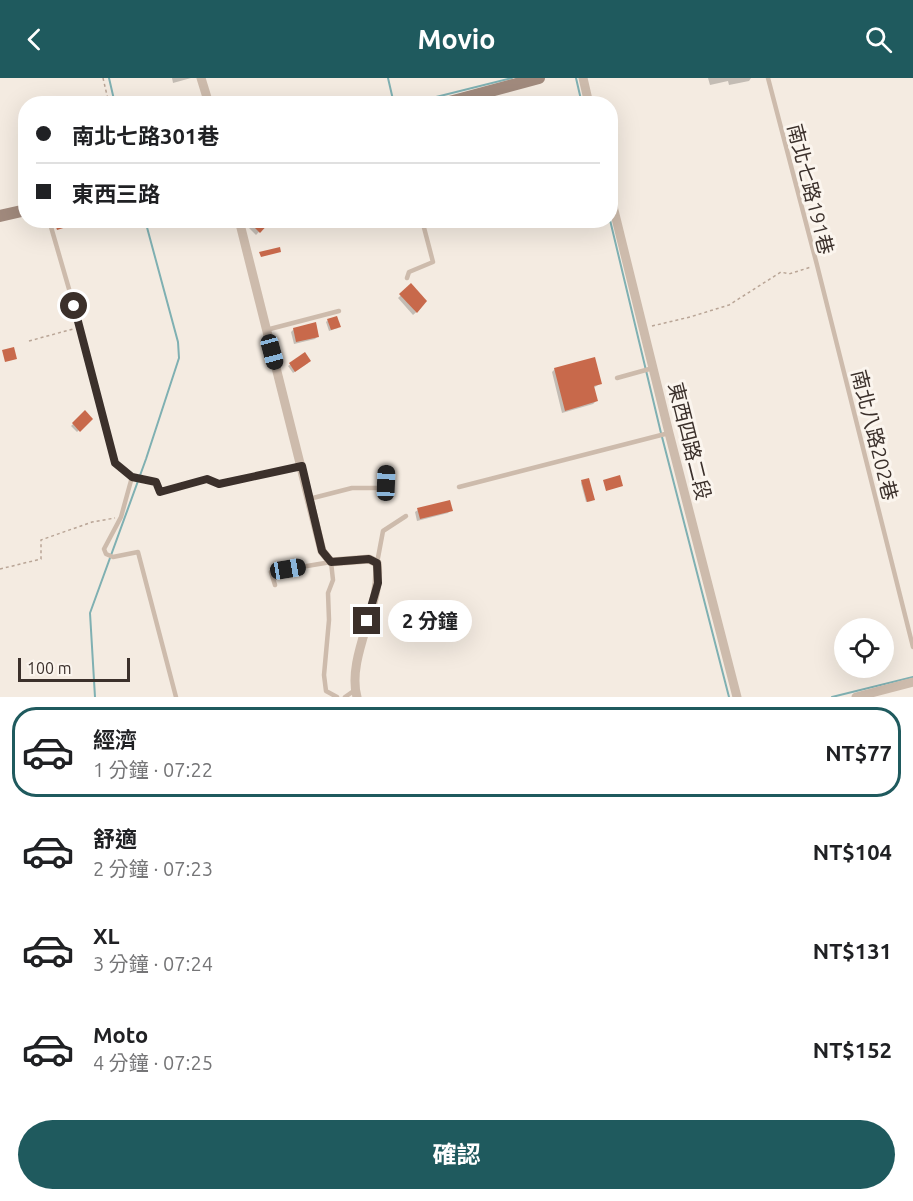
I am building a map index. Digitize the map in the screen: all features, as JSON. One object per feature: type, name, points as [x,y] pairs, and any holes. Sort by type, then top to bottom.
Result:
[{"type":"street","points":[[201,78],[206,96]]},
{"type":"street","points":[[472,96],[539,78]]},
{"type":"street","points":[[583,78],[587,96]]},
{"type":"street","points":[[0,216],[18,212]]},
{"type":"street","name":"東西四路二段","points":[[618,227],[737,697]]},
{"type":"street","points":[[241,228],[322,551],[331,562],[369,559],[377,563],[378,583],[362,640],[356,673],[356,694]]},
{"type":"street","points":[[856,697],[913,682]]},
{"type":"lane","name":"南北七路191巷","points":[[768,78],[817,265]]},
{"type":"lane","points":[[51,228],[115,463],[132,477],[156,482],[160,492],[207,479],[219,484],[302,466]]},
{"type":"lane","points":[[406,278],[409,272],[433,262],[424,228]]},
{"type":"lane","name":"南北八路202巷","points":[[817,265],[913,647]]},
{"type":"lane","points":[[266,330],[339,311]]},
{"type":"lane","points":[[617,378],[653,368]]},
{"type":"lane","points":[[459,487],[669,433]]},
{"type":"lane","points":[[309,499],[352,488],[379,488],[386,483],[386,467]]},
{"type":"lane","points":[[132,477],[122,517],[104,549],[106,554],[113,556],[138,552],[176,697]]},
{"type":"lane","points":[[377,563],[383,531],[406,516]]},
{"type":"lane","points":[[275,585],[271,572],[331,562],[333,580],[328,592],[328,640],[324,675],[326,691],[337,697]]},
{"type":"lane","points":[[345,697],[356,694]]},
{"type":"path","points":[[103,78],[107,96]]},
{"type":"path","name":"南北七路191巷","points":[[643,329],[729,305],[781,272],[789,274],[817,265]]},
{"type":"path","points":[[28,341],[80,327]]},
{"type":"path","points":[[0,569],[41,559],[41,540],[92,522],[122,517]]},
{"type":"building","points":[[255,228],[265,228],[260,233]]},
{"type":"building","points":[[280,247],[281,252],[261,257],[259,252]]},
{"type":"building","points":[[411,283],[427,301],[417,313],[399,294]]},
{"type":"building","points":[[337,316],[341,327],[331,330],[327,319]]},
{"type":"building","points":[[316,322],[319,337],[296,342],[293,328]]},
{"type":"building","points":[[14,347],[17,359],[5,362],[2,350]]},
{"type":"building","points":[[305,352],[311,361],[295,372],[289,363]]},
{"type":"building","points":[[595,357],[602,384],[594,386],[598,401],[565,411],[554,368]]},
{"type":"building","points":[[85,410],[93,419],[80,432],[72,423]]},
{"type":"building","points":[[620,475],[623,486],[606,491],[603,480]]},
{"type":"building","points":[[589,478],[595,500],[587,502],[581,480]]},
{"type":"building","points":[[450,500],[453,511],[420,519],[417,508]]},
{"type":"waterway","points":[[109,78],[113,96]]},
{"type":"waterway","points":[[388,78],[392,96]]},
{"type":"waterway","points":[[440,96],[512,78]]},
{"type":"waterway","points":[[576,78],[580,96]]},
{"type":"waterway","points":[[95,697],[90,613],[146,459],[179,358],[178,342],[147,228]]},
{"type":"waterway","points":[[612,228],[661,433],[729,697]]},
{"type":"waterway","points":[[832,697],[913,677]]},
{"type":"route","points":[[74,306],[115,463],[132,477],[156,482],[160,492],[207,479],[219,484],[302,466],[322,551],[331,562],[369,559],[377,563],[378,583],[367,621]]}]
